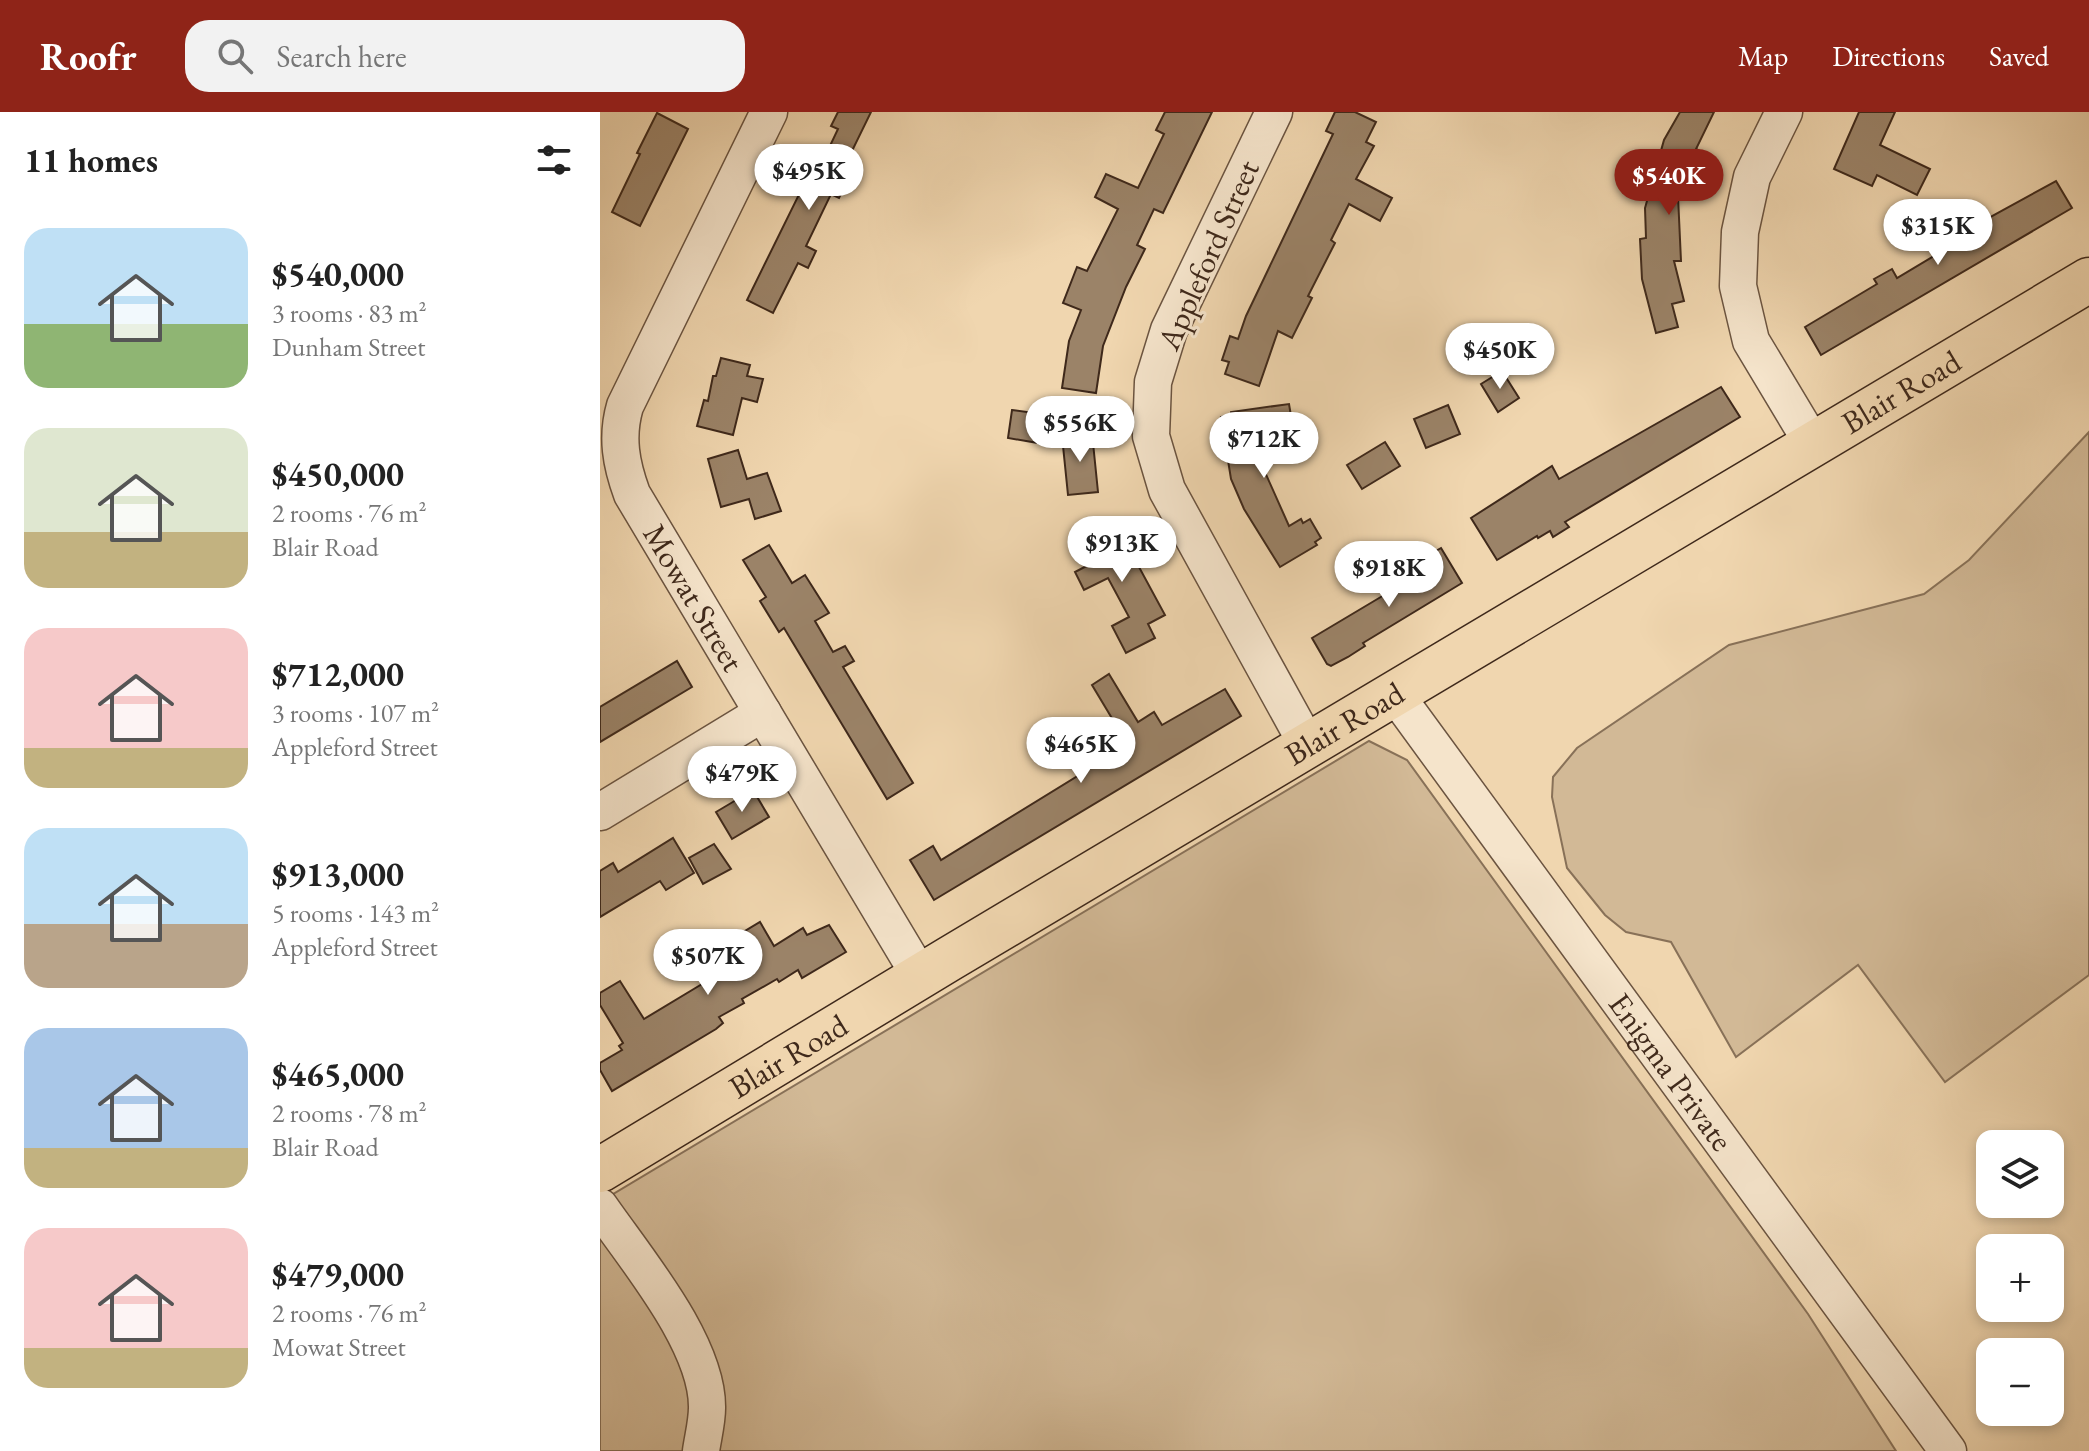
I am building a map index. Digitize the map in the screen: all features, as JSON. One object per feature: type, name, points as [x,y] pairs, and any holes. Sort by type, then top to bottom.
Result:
[{"type":"main road","name":"Blair Road","points":[[600,1170],[2089,280]]},
{"type":"street","name":"Mowat Street","points":[[769,112],[610,442],[632,494],[920,976]]},
{"type":"street","name":"Appleford Street","points":[[1274,112],[1169,330],[1153,382],[1151,436],[1167,490],[1308,746]]},
{"type":"street","points":[[1784,112],[1752,177],[1740,232],[1738,286],[1751,341],[1814,446]]},
{"type":"street","name":"Enigma Private","points":[[1395,694],[1948,1451]]},
{"type":"street","points":[[600,812],[763,713]]},
{"type":"street","points":[[600,1207],[682,1326],[699,1362],[707,1406],[701,1451]]},
{"type":"shaded area","points":[[2089,432],[2089,975],[1945,1082],[1858,965],[1736,1057],[1671,942],[1626,932],[1605,915],[1567,868],[1552,797],[1553,777],[1577,748],[1729,645],[1924,594],[1969,560]]},
{"type":"shaded area","points":[[1369,741],[1407,760],[1808,1314],[1896,1451],[600,1451],[600,1202]]},
{"type":"building","points":[[838,112],[871,112],[849,157],[857,161],[839,198],[831,194],[806,246],[816,251],[808,268],[798,263],[773,313],[747,300],[815,162],[821,165],[838,129],[831,126]]},
{"type":"building","points":[[1165,112],[1212,112],[1163,213],[1154,209],[1137,245],[1145,249],[1103,346],[1096,393],[1062,388],[1069,341],[1081,310],[1063,303],[1077,267],[1087,271],[1118,209],[1095,197],[1106,174],[1138,188],[1164,134],[1156,130]]},
{"type":"building","points":[[1335,112],[1355,112],[1376,122],[1366,142],[1374,146],[1356,179],[1392,198],[1380,221],[1349,204],[1331,240],[1335,243],[1308,296],[1312,298],[1292,338],[1278,331],[1259,386],[1225,374],[1229,362],[1222,360],[1230,336],[1238,339],[1246,316],[1333,134],[1326,131]]},
{"type":"building","points":[[1680,112],[1714,112],[1696,149],[1700,151],[1686,199],[1678,196],[1681,261],[1674,261],[1684,301],[1672,304],[1678,327],[1656,333],[1642,279],[1640,239],[1646,238],[1645,208],[1664,140]]},
{"type":"building","points":[[1859,112],[1895,112],[1880,145],[1930,169],[1917,195],[1877,175],[1872,186],[1834,169]]},
{"type":"building","points":[[657,113],[688,129],[640,226],[612,212]]},
{"type":"building","points":[[2056,181],[2072,208],[1821,355],[1805,327],[1877,284],[1874,279],[1892,269],[1897,278],[1944,250],[1942,246],[1961,233]]},
{"type":"building","points":[[721,358],[750,365],[747,376],[763,379],[757,402],[742,398],[733,435],[697,426]]},
{"type":"building","points":[[1502,371],[1519,398],[1498,412],[1481,384]]},
{"type":"building","points":[[1721,387],[1740,417],[1565,522],[1569,527],[1553,537],[1550,531],[1537,536],[1497,560],[1471,518],[1552,466],[1559,479]]},
{"type":"building","points":[[1289,404],[1294,434],[1252,443],[1289,526],[1301,519],[1303,523],[1310,519],[1321,538],[1315,542],[1317,545],[1280,567],[1244,509],[1231,479],[1221,417],[1231,415],[1231,412]]},
{"type":"building","points":[[1448,405],[1460,434],[1426,448],[1414,419]]},
{"type":"building","points":[[1012,410],[1042,414],[1038,443],[1008,438]]},
{"type":"building","points":[[1092,433],[1098,492],[1068,495],[1062,436]]},
{"type":"building","points":[[1385,442],[1400,466],[1362,489],[1347,465]]},
{"type":"building","points":[[738,450],[747,479],[767,473],[781,511],[755,519],[749,499],[721,507],[708,459]]},
{"type":"building","points":[[1113,519],[1165,615],[1148,624],[1155,638],[1126,653],[1112,626],[1129,617],[1108,578],[1084,590],[1075,572],[1098,560],[1084,534]]},
{"type":"building","points":[[769,545],[792,583],[805,575],[829,613],[815,621],[833,652],[845,646],[854,661],[843,667],[913,783],[887,799],[784,628],[779,632],[760,601],[766,597],[743,560]]},
{"type":"building","points":[[1441,548],[1462,583],[1363,643],[1365,646],[1348,657],[1331,666],[1327,664],[1312,638],[1416,576],[1410,566]]},
{"type":"building","points":[[677,661],[692,687],[600,742],[600,707]]},
{"type":"building","points":[[1109,674],[1138,722],[1154,712],[1162,725],[1225,689],[1241,716],[934,900],[910,860],[933,846],[941,860],[1128,745],[1092,685]]},
{"type":"building","points":[[753,790],[769,817],[732,839],[716,812]]},
{"type":"building","points":[[673,838],[694,873],[666,890],[660,881],[600,917],[600,871],[613,863],[618,872]]},
{"type":"building","points":[[714,844],[731,869],[703,884],[689,858]]},
{"type":"building","points":[[760,922],[774,946],[803,928],[807,935],[829,925],[846,952],[802,978],[798,970],[742,999],[744,1003],[719,1017],[723,1023],[716,1029],[612,1091],[600,1070],[600,1063],[622,1050],[619,1046],[623,1043],[600,1005],[600,993],[620,981],[644,1019],[712,978],[700,958]]}]
